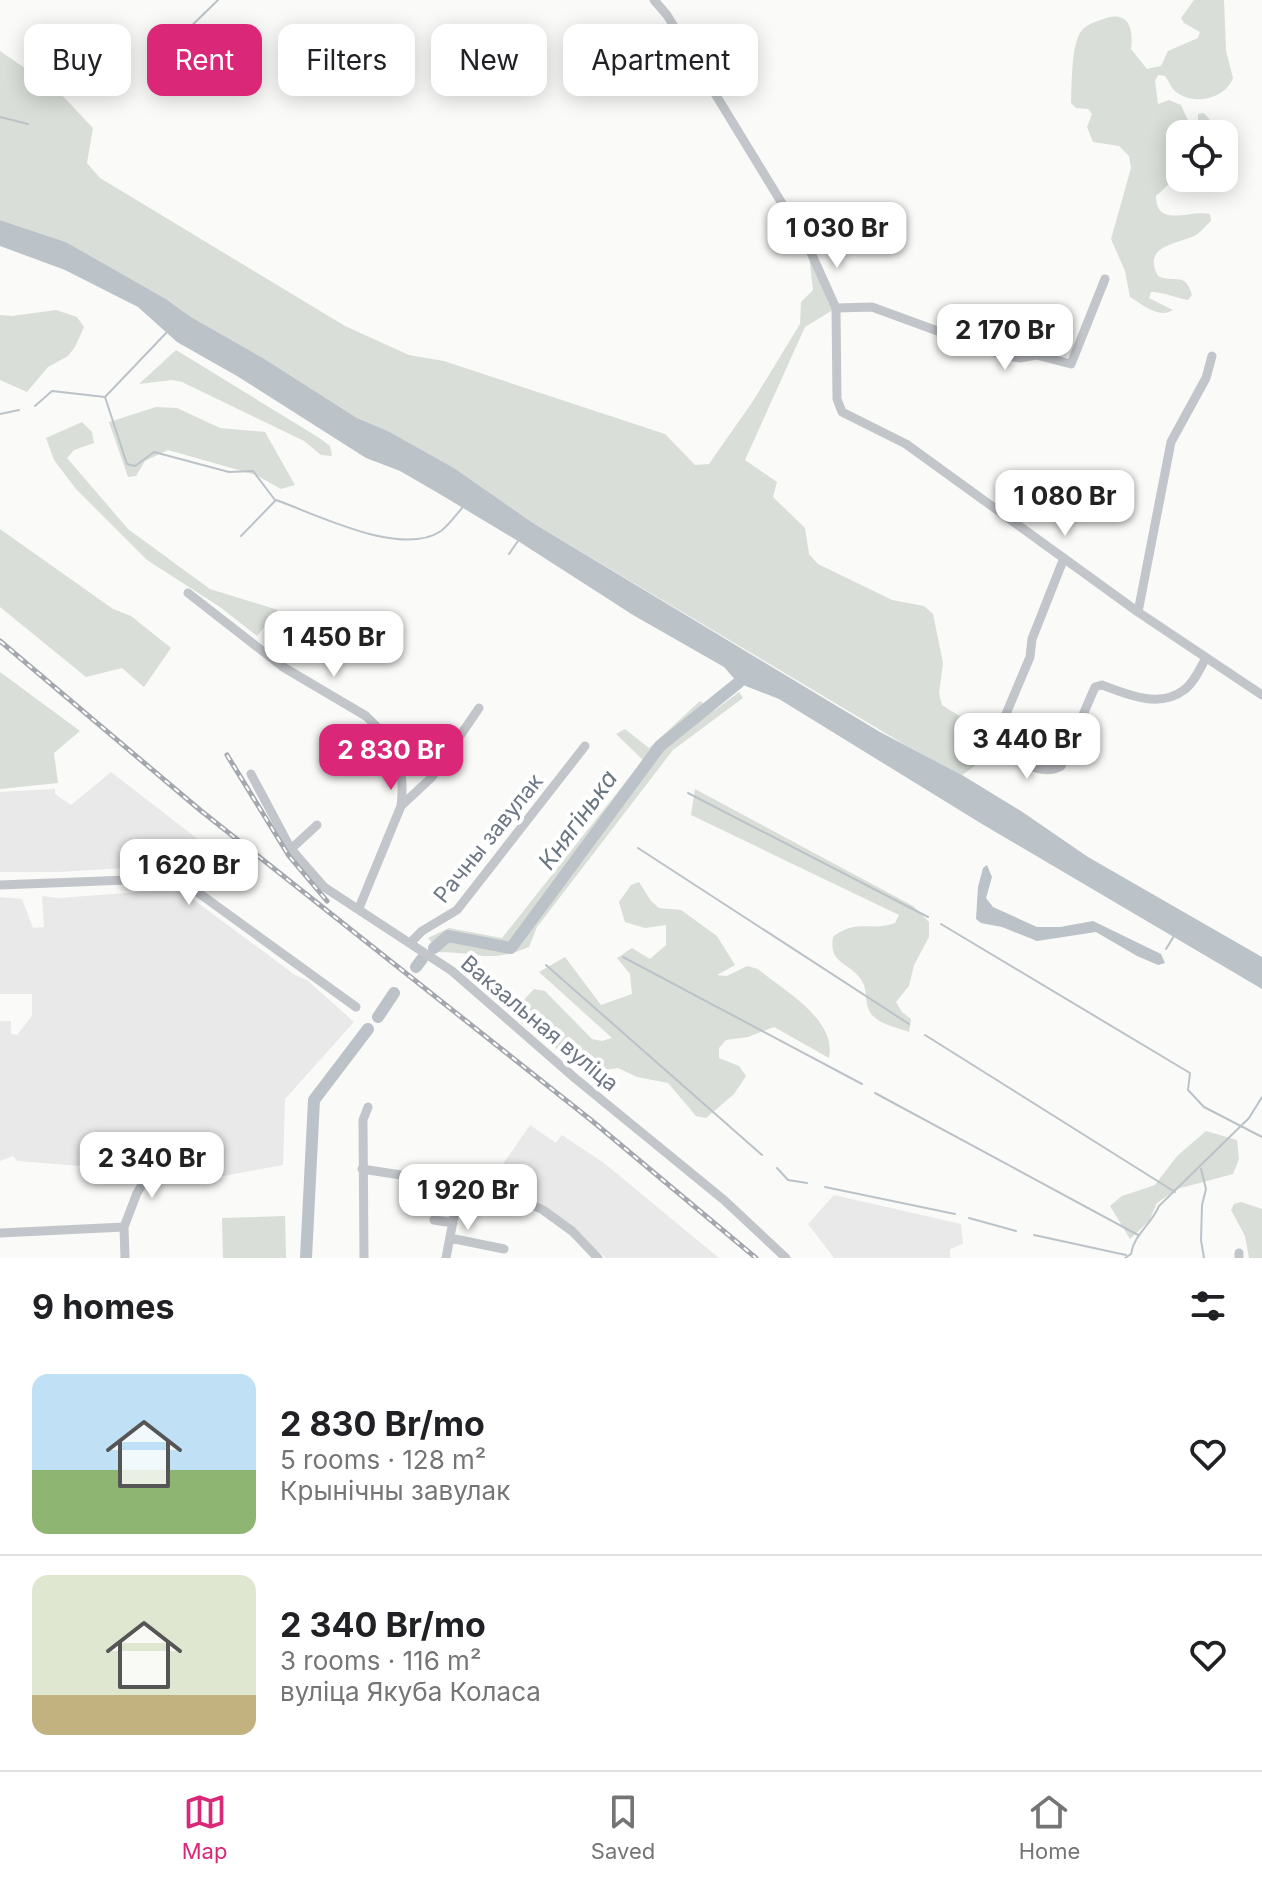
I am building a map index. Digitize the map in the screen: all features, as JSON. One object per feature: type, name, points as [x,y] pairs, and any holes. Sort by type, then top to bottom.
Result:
[{"type":"street","points":[[654,0],[667,15],[808,246],[836,308],[837,399],[842,412],[906,444],[1138,612],[1262,695]]},
{"type":"street","points":[[836,308],[872,307],[1003,355],[1020,358],[1036,355],[1071,364],[1105,279]]},
{"type":"street","points":[[1138,612],[1171,442],[1206,378],[1212,356]]},
{"type":"street","points":[[1064,558],[1032,639],[1030,657],[998,733],[996,741],[1009,754],[1039,768],[1055,769],[1061,766],[1095,687],[1102,685],[1143,699],[1168,696],[1188,687],[1206,658]]},
{"type":"street","points":[[188,593],[283,667],[366,716],[390,744],[403,778],[401,806],[359,908]]},
{"type":"street","points":[[401,806],[432,777],[479,708]]},
{"type":"street","name":"Рачны завулак","points":[[411,942],[422,931],[457,910],[585,746]]},
{"type":"street","name":"Вакзальная вуліца","points":[[251,774],[291,849],[324,887],[452,971],[576,1079],[724,1200],[786,1258]]},
{"type":"street","points":[[291,849],[317,825]]},
{"type":"street","points":[[0,885],[178,878],[356,1007]]},
{"type":"street","points":[[364,1258],[363,1120],[368,1107]]},
{"type":"street","points":[[125,1258],[124,1227],[137,1193],[156,1162]]},
{"type":"street","points":[[135,1169],[136,1174],[147,1179]]},
{"type":"street","points":[[362,1169],[427,1179],[476,1182],[543,1210],[572,1231],[586,1254],[598,1258]]},
{"type":"street","points":[[446,1258],[457,1200]]},
{"type":"street","points":[[434,1220],[453,1223]]},
{"type":"street","points":[[0,1233],[124,1227]]},
{"type":"street","points":[[450,1238],[504,1249]]},
{"type":"shaded area","points":[[1194,0],[1224,0],[1226,51],[1233,78],[1223,91],[1200,99],[1191,99],[1176,92],[1165,76],[1158,75],[1155,81],[1158,104],[1169,100],[1181,105],[1188,120],[1166,120],[1166,187],[1156,196],[1158,206],[1168,215],[1210,214],[1211,221],[1196,235],[1164,247],[1154,258],[1158,276],[1182,280],[1192,295],[1188,300],[1151,292],[1149,298],[1173,310],[1162,313],[1130,297],[1125,271],[1111,239],[1131,168],[1129,156],[1119,146],[1093,142],[1087,127],[1092,114],[1088,109],[1076,108],[1071,103],[1073,57],[1084,28],[1117,17],[1123,18],[1130,27],[1131,49],[1147,69],[1161,66],[1168,51],[1198,38],[1200,32],[1181,18]]},
{"type":"shaded area","points":[[0,51],[24,68],[24,96],[63,96],[93,128],[87,163],[100,178],[345,326],[409,355],[444,361],[665,434],[695,465],[709,464],[753,401],[800,324],[801,302],[813,290],[808,246],[836,308],[805,327],[745,460],[777,482],[773,497],[805,528],[809,554],[818,564],[892,600],[924,606],[933,614],[943,663],[939,693],[942,705],[980,729],[998,733],[996,740],[989,752],[962,775],[907,746],[533,523],[454,468],[388,431],[357,418],[166,299],[66,242],[0,220]]},
{"type":"shaded area","points":[[1204,113],[1210,120],[1198,120],[1198,114]]},
{"type":"shaded area","points":[[0,220],[66,242],[166,299],[357,418],[388,431],[454,468],[533,523],[880,732],[962,775],[1088,857],[1262,957],[1262,989],[982,824],[779,699],[738,683],[724,667],[633,615],[438,493],[400,471],[366,458],[237,376],[177,342],[138,307],[65,270],[0,246]]},
{"type":"shaded area","points":[[56,310],[77,317],[84,327],[68,356],[48,367],[27,392],[0,380],[0,315]]},
{"type":"shaded area","points":[[176,350],[321,439],[330,446],[332,456],[321,455],[304,441],[182,382],[172,380],[139,384]]},
{"type":"shaded area","points":[[156,407],[177,408],[220,428],[265,432],[295,485],[281,489],[256,475],[168,450],[145,461],[136,476],[128,477],[109,422]]},
{"type":"shaded area","points":[[82,422],[92,432],[94,443],[74,450],[67,458],[128,529],[210,589],[278,610],[257,636],[220,607],[147,560],[76,489],[54,460],[46,438]]},
{"type":"shaded area","points":[[0,529],[113,609],[131,616],[171,648],[144,687],[122,668],[86,677],[0,607]]},
{"type":"shaded area","points":[[0,672],[80,731],[54,753],[58,783],[0,789]]},
{"type":"shaded area","points":[[739,692],[743,698],[673,750],[537,927],[529,947],[493,956],[439,952],[428,938],[449,928],[502,938],[643,760],[616,734],[625,729],[649,748],[700,701],[714,711]]},
{"type":"shaded area","points":[[111,772],[217,854],[192,878],[162,866],[0,872],[0,792],[55,789],[55,794],[71,805]]},
{"type":"shaded area","points":[[695,789],[913,906],[929,922],[929,937],[914,965],[909,986],[896,1002],[911,1019],[909,1032],[874,1017],[868,1009],[862,981],[837,958],[832,946],[833,937],[841,931],[895,923],[899,915],[691,815]]},
{"type":"shaded area","points":[[987,865],[992,877],[986,898],[993,907],[1037,927],[1060,927],[1093,921],[1161,954],[1165,963],[1158,965],[1137,956],[1096,932],[1037,941],[1002,927],[981,923],[976,919],[978,887],[983,868]]},
{"type":"shaded area","points":[[639,882],[659,908],[681,910],[717,936],[735,965],[717,975],[727,976],[747,966],[758,969],[806,1007],[825,1031],[829,1058],[774,1027],[748,1037],[726,1040],[719,1048],[719,1058],[739,1066],[746,1076],[734,1094],[706,1118],[696,1116],[668,1083],[637,1077],[618,1068],[596,1071],[572,1062],[556,1049],[550,1039],[527,1028],[489,994],[495,988],[511,1001],[521,1003],[534,989],[545,991],[592,1039],[602,1041],[612,1038],[539,972],[565,957],[601,1005],[632,994],[630,974],[617,958],[632,948],[650,959],[666,945],[666,925],[645,928],[625,922],[619,902],[631,885]]},
{"type":"shaded area","points":[[179,889],[295,975],[307,980],[354,1022],[285,1099],[283,1165],[207,1179],[205,1173],[167,1143],[154,1142],[153,1146],[148,1146],[147,1171],[17,1161],[13,1156],[0,1161],[0,1021],[11,1021],[11,1034],[17,1035],[32,1016],[32,994],[0,994],[0,897],[22,899],[33,928],[44,927],[42,896],[59,898]]},
{"type":"shaded area","points":[[530,1125],[556,1143],[562,1135],[604,1163],[719,1258],[606,1258],[550,1211],[495,1184],[499,1170]]},
{"type":"shaded area","points":[[1206,1131],[1237,1140],[1239,1159],[1233,1174],[1177,1189],[1157,1203],[1149,1221],[1130,1239],[1110,1206],[1122,1196],[1155,1185],[1177,1156]]},
{"type":"shaded area","points":[[834,1195],[961,1224],[963,1244],[950,1249],[950,1258],[834,1258],[808,1224]]},
{"type":"shaded area","points":[[1241,1202],[1262,1209],[1262,1258],[1249,1258],[1245,1236],[1231,1210],[1234,1204]]},
{"type":"shaded area","points":[[285,1216],[286,1258],[223,1258],[222,1218]]},
{"type":"waterway","points":[[193,24],[218,0]]},
{"type":"waterway","points":[[0,117],[28,124]]},
{"type":"waterway","points":[[35,406],[52,391],[105,397],[168,331]]},
{"type":"waterway","points":[[105,397],[127,464],[135,466],[154,452],[229,472],[253,471],[275,500]]},
{"type":"waterway","points":[[0,414],[19,410]]},
{"type":"waterway","points":[[241,536],[276,500],[358,531],[404,540],[424,538],[441,531],[462,508]]},
{"type":"waterway","points":[[509,554],[518,541]]},
{"type":"waterway","name":"Княгінька","points":[[434,948],[448,936],[511,948],[660,746],[748,672]]},
{"type":"waterway","points":[[688,793],[928,917]]},
{"type":"waterway","points":[[638,848],[909,1024]]},
{"type":"waterway","points":[[941,924],[1190,1073],[1188,1090],[1204,1107],[1262,1137]]},
{"type":"waterway","points":[[1166,949],[1174,936]]},
{"type":"waterway","points":[[623,957],[862,1084]]},
{"type":"waterway","name":"Княгінька","points":[[416,967],[422,959]]},
{"type":"waterway","points":[[546,965],[762,1155]]},
{"type":"waterway","name":"Княгінька","points":[[378,1017],[394,993]]},
{"type":"waterway","name":"Княгінька","points":[[306,1258],[314,1100],[368,1029]]},
{"type":"waterway","points":[[925,1035],[1175,1192]]},
{"type":"waterway","points":[[875,1093],[1138,1235]]},
{"type":"waterway","points":[[1125,1258],[1131,1254],[1159,1206],[1249,1118],[1262,1097]]},
{"type":"waterway","points":[[777,1168],[788,1180],[807,1183]]},
{"type":"waterway","points":[[1201,1169],[1206,1189],[1202,1205],[1204,1258]]},
{"type":"waterway","points":[[825,1187],[955,1214]]},
{"type":"waterway","points":[[969,1218],[1016,1231]]},
{"type":"waterway","points":[[1034,1235],[1126,1255]]},
{"type":"railway","points":[[0,641],[200,810],[591,1120],[756,1258]]},
{"type":"railway","points":[[227,755],[289,856],[327,901]]}]
